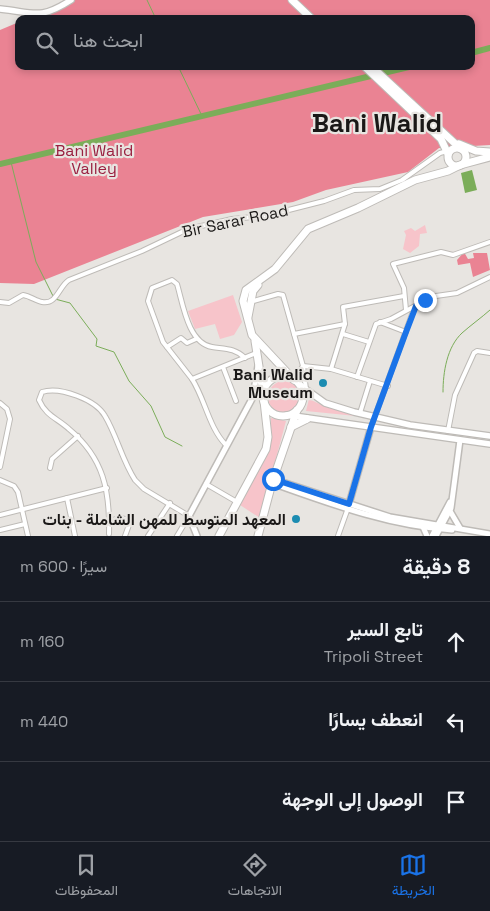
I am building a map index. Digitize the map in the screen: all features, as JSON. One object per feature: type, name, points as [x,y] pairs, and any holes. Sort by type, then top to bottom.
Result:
[{"type":"highway","points":[[292,0],[308,15]]},
{"type":"highway","points":[[298,0],[315,15]]},
{"type":"highway","points":[[368,70],[440,134],[471,149],[490,152]]},
{"type":"highway","points":[[375,70],[440,134],[449,154],[459,165]]},
{"type":"highway","points":[[448,138],[472,158],[487,158]]},
{"type":"highway","points":[[449,154],[463,151]]},
{"type":"highway","points":[[459,165],[465,159],[463,151]]},
{"type":"highway","points":[[441,173],[449,154]]},
{"type":"highway","points":[[219,536],[266,448],[268,437],[255,341],[248,323],[247,302],[250,291],[275,269],[308,229],[358,208],[415,180],[487,158]]},
{"type":"highway","points":[[255,341],[300,385],[302,399],[293,414],[258,536]]},
{"type":"highway","points":[[292,377],[276,378],[267,385],[264,398],[272,412],[293,414]]},
{"type":"highway","points":[[290,428],[307,419]]},
{"type":"main road","points":[[0,9],[37,14],[57,8],[70,0]]},
{"type":"main road","points":[[197,536],[189,516],[253,396],[258,365]]},
{"type":"main road","points":[[300,385],[324,403],[360,413],[410,426],[490,436]]},
{"type":"main road","points":[[293,414],[307,419],[490,444]]},
{"type":"main road","points":[[408,433],[410,426]]},
{"type":"main road","points":[[349,506],[371,427]]},
{"type":"main road","points":[[460,440],[450,502],[450,511],[460,529]]},
{"type":"main road","points":[[273,481],[349,506],[390,517],[431,524],[437,531]]},
{"type":"main road","points":[[437,531],[441,518],[450,502]]},
{"type":"main road","points":[[349,506],[381,519],[437,531],[468,530]]},
{"type":"main road","points":[[437,531],[450,511]]},
{"type":"main road","points":[[431,524],[441,518]]},
{"type":"main road","points":[[423,527],[427,536]]},
{"type":"main road","points":[[437,531],[460,529],[490,534]]},
{"type":"street","name":"Bir Sarar Road","points":[[0,302],[9,303],[23,295],[43,302],[49,302],[55,299],[69,280],[142,252],[188,229],[232,219],[265,216],[324,201],[354,190],[380,189],[402,180],[436,155],[449,154]]},
{"type":"street","points":[[406,310],[404,288],[393,264],[441,252],[453,255],[490,242]]},
{"type":"street","points":[[357,376],[376,324],[391,319],[436,296],[457,293],[490,277]]},
{"type":"street","points":[[226,446],[218,435],[200,392],[160,335],[148,301],[152,288],[172,280],[177,284],[196,339],[206,346],[236,350],[245,358]]},
{"type":"street","points":[[250,291],[262,299]]},
{"type":"street","points":[[247,302],[278,294],[283,295],[303,366],[306,390]]},
{"type":"street","points":[[331,369],[345,324],[343,307],[404,296]]},
{"type":"street","points":[[371,427],[388,386],[416,306]]},
{"type":"street","points":[[380,322],[406,332]]},
{"type":"street","points":[[294,334],[345,324]]},
{"type":"street","points":[[343,334],[369,342]]},
{"type":"street","points":[[167,347],[182,338],[187,343],[196,339]]},
{"type":"street","points":[[448,431],[455,395],[474,353],[477,351],[490,353]]},
{"type":"street","points":[[192,379],[256,353]]},
{"type":"street","points":[[303,366],[331,369],[388,386]]},
{"type":"street","points":[[292,377],[297,375],[303,366]]},
{"type":"street","points":[[223,367],[236,401]]},
{"type":"street","points":[[360,413],[370,381]]},
{"type":"street","points":[[109,534],[107,488],[91,452],[78,436],[44,410],[39,400],[42,392],[59,391],[72,394],[103,413],[135,480],[144,489],[189,516],[177,536]]},
{"type":"street","points":[[0,403],[7,409],[10,419],[0,467]]},
{"type":"street","points":[[50,468],[52,459],[78,436]]},
{"type":"street","points":[[0,480],[17,488],[28,536]]},
{"type":"street","points":[[206,484],[237,502]]},
{"type":"street","points":[[0,515],[107,488]]},
{"type":"street","points":[[67,498],[75,536]]},
{"type":"street","points":[[148,536],[170,503]]},
{"type":"street","points":[[338,536],[349,506]]},
{"type":"street","points":[[109,521],[121,518],[128,520],[129,525],[125,536]]},
{"type":"street","points":[[0,530],[25,524]]},
{"type":"shaded area","points":[[472,170],[477,190],[465,193],[461,173]]},
{"type":"shaded area","points":[[425,225],[427,233],[420,234],[419,246],[410,253],[403,249],[406,235],[404,231],[411,228],[415,231]]},
{"type":"shaded area","points":[[233,295],[242,322],[234,335],[220,339],[215,324],[195,329],[188,311]]},
{"type":"shaded area","points":[[284,381],[290,382],[295,386],[299,391],[299,403],[295,408],[290,412],[284,413],[278,412],[273,408],[269,403],[268,397],[269,391],[273,386],[278,382]]},
{"type":"shaded area","points":[[309,399],[324,406],[366,417],[306,411]]},
{"type":"shaded area","points":[[271,418],[286,421],[260,518],[240,505],[270,446]]},
{"type":"green space","name":"Bani Walid Valley","points":[[67,0],[490,0],[490,145],[439,148],[408,172],[326,190],[293,202],[203,217],[34,284],[0,283],[0,30],[15,24],[15,70],[475,70],[475,15],[39,15],[48,12]]},
{"type":"green space","points":[[464,252],[468,259],[474,258],[473,253],[487,253],[490,270],[473,277],[470,263],[458,265],[457,260]]},
{"type":"waterway","points":[[147,0],[154,15]]},
{"type":"waterway","name":"Bani Walid Valley","points":[[475,52],[490,48]]},
{"type":"waterway","points":[[180,70],[202,116]]},
{"type":"waterway","name":"Bani Walid Valley","points":[[0,164],[396,70]]},
{"type":"waterway","points":[[11,162],[36,262],[53,296]]},
{"type":"waterway","points":[[55,299],[70,303],[97,339],[96,346],[114,352],[129,381],[151,406],[165,437],[182,446]]},
{"type":"waterway","points":[[443,392],[445,368],[453,345],[462,333],[490,310]]},
{"type":"place","name":"Bani Walid Museum","points":[[323,383]]},
{"type":"place","name":"المعهد المتوسط للمهن الشاملة - بنات","points":[[296,519]]},
{"type":"district","name":"Bani Walid","points":[[377,123]]},
{"type":"route","points":[[273,479],[349,504],[371,427],[388,386],[406,332],[416,306],[425,300]]}]
